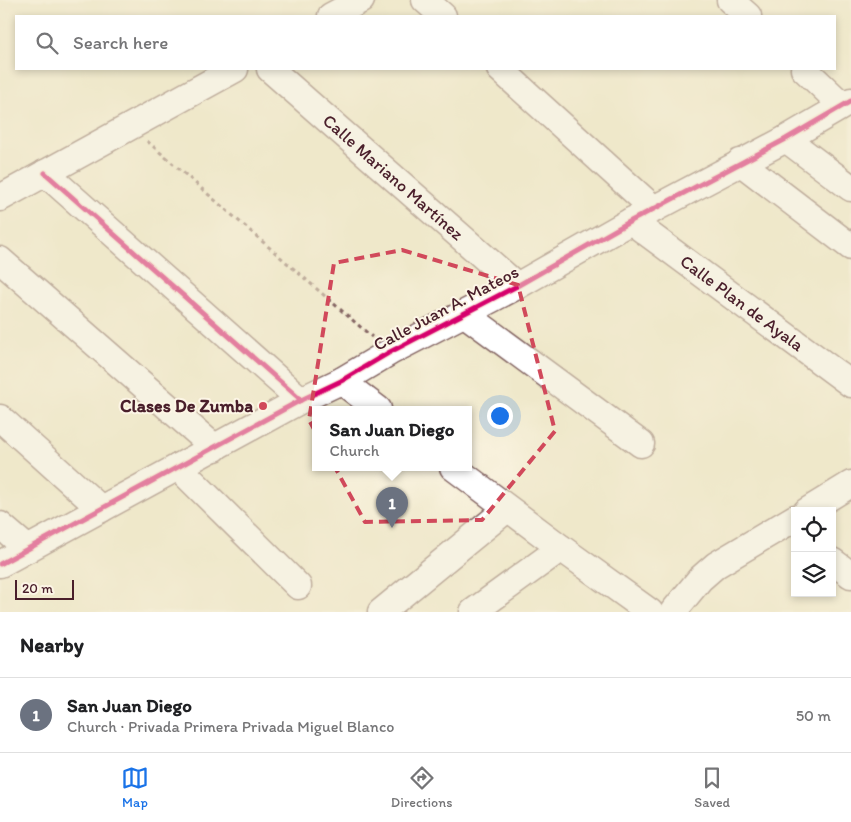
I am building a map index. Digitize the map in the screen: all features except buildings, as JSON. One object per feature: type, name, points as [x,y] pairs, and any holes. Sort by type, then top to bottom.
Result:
[{"type":"street","points":[[333,15],[361,0]]},
{"type":"street","points":[[425,0],[441,15]]},
{"type":"street","points":[[730,0],[747,15]]},
{"type":"street","points":[[0,198],[233,70]]},
{"type":"street","name":"Calle Mariano Martínez","points":[[271,70],[517,286]]},
{"type":"street","points":[[501,70],[654,209]]},
{"type":"street","points":[[805,70],[847,103]]},
{"type":"street","name":"Calle Juan A. Mateos","points":[[0,564],[301,400],[341,381],[390,352],[466,314],[631,221],[786,139],[847,103]]},
{"type":"street","points":[[786,139],[851,188]]},
{"type":"street","points":[[740,162],[851,246]]},
{"type":"street","points":[[45,173],[301,400]]},
{"type":"street","name":"Calle Plan de Ayala","points":[[631,221],[851,384]]},
{"type":"street","points":[[0,260],[215,448]]},
{"type":"street","points":[[466,314],[641,444]]},
{"type":"street","points":[[341,381],[374,406]]},
{"type":"street","points":[[0,418],[101,510]]},
{"type":"street","points":[[178,467],[298,586]]},
{"type":"street","points":[[458,471],[650,612]]},
{"type":"street","points":[[813,507],[851,484]]},
{"type":"street","points":[[381,612],[507,508]]},
{"type":"street","points":[[0,525],[28,549]]},
{"type":"street","points":[[673,612],[700,579],[716,565],[791,525]]},
{"type":"street","points":[[473,612],[561,548]]},
{"type":"street","points":[[836,564],[851,575]]},
{"type":"path","points":[[130,127],[390,352]]},
{"type":"highlighted area","points":[[402,250],[518,285],[555,431],[482,520],[365,522],[309,420],[334,263]]},
{"type":"cycle path","points":[[0,564],[301,400],[341,381],[390,352],[517,286],[631,221],[786,139],[851,101]]},
{"type":"cycle path","points":[[45,173],[301,400]]},
{"type":"place","name":"Clases De Zumba","points":[[263,406]]},
{"type":"place","name":"San Juan Diego","points":[[392,528]]}]
